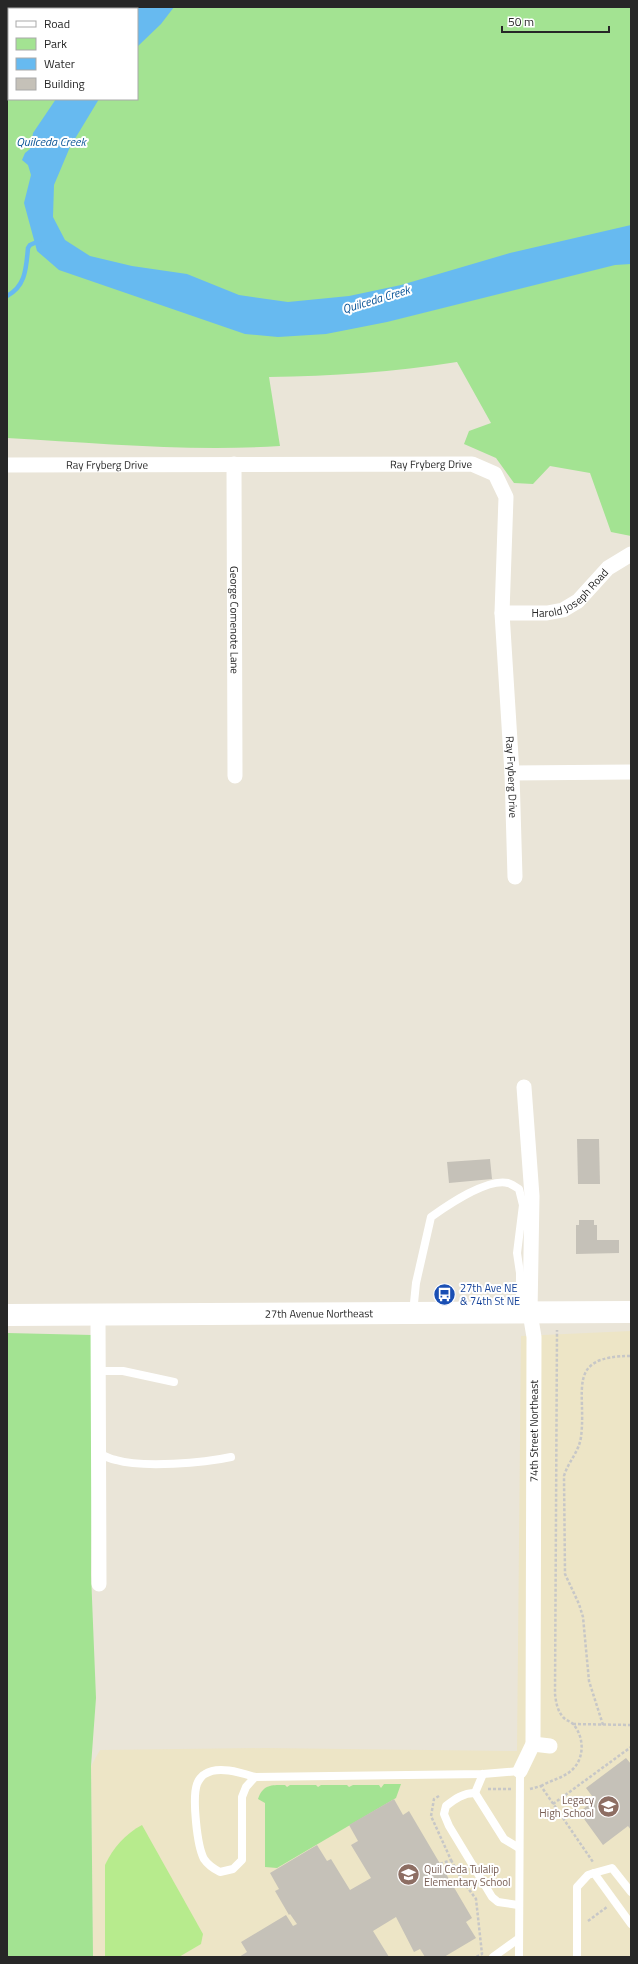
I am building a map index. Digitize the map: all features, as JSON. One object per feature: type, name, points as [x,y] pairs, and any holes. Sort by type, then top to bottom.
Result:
[{"type":"street","name":"George Comenote Lane","points":[[234,464],[235,776]]},
{"type":"street","name":"Ray Fryberg Drive","points":[[7,465],[472,464],[494,474],[506,497],[502,612],[512,773],[515,876]]},
{"type":"street","name":"Harold Joseph Road","points":[[502,612],[547,613],[563,610],[578,601],[608,568],[631,554]]},
{"type":"street","points":[[512,773],[631,772]]},
{"type":"street","name":"74th Street Northeast","points":[[520,1772],[533,1744],[534,1337],[525,1313],[532,1196],[524,1087]]},
{"type":"street","name":"27th Avenue Northeast","points":[[7,1315],[631,1312]]},
{"type":"street","points":[[98,1315],[99,1584]]},
{"type":"street","points":[[533,1744],[550,1746]]},
{"type":"lane","points":[[413,1313],[416,1283],[431,1216],[472,1191],[491,1184],[507,1182],[519,1188],[523,1205],[517,1253],[525,1313]]},
{"type":"lane","points":[[98,1371],[123,1371],[174,1382]]},
{"type":"lane","points":[[99,1453],[116,1460],[128,1462],[166,1464],[231,1457]]},
{"type":"lane","points":[[255,1777],[246,1787],[242,1797],[242,1860],[233,1869],[220,1872],[213,1869],[204,1860],[200,1850],[196,1805],[197,1783],[205,1774],[219,1770],[234,1771],[255,1777],[483,1774],[520,1772],[518,1848],[519,1957]]},
{"type":"lane","points":[[475,1792],[483,1774]]},
{"type":"lane","points":[[475,1792],[504,1839],[518,1848]]},
{"type":"lane","points":[[475,1792],[458,1797],[446,1806],[444,1814],[449,1826],[492,1897],[498,1902],[518,1905]]},
{"type":"lane","points":[[577,1957],[577,1887],[588,1875],[612,1868],[631,1892]]},
{"type":"lane","points":[[594,1873],[631,1924]]},
{"type":"lane","points":[[493,1957],[518,1939]]},
{"type":"path","points":[[526,1789],[541,1786],[566,1774],[578,1762],[582,1748],[580,1738],[572,1724],[564,1718],[559,1711],[555,1694],[557,1313]]},
{"type":"path","points":[[602,1725],[589,1681],[585,1631],[580,1604],[565,1574],[564,1476],[567,1465],[577,1452],[581,1438],[581,1396],[582,1381],[585,1372],[592,1364],[602,1358],[631,1356]]},
{"type":"path","points":[[572,1724],[631,1725]]},
{"type":"path","points":[[552,1804],[631,1747]]},
{"type":"path","points":[[541,1786],[552,1804],[594,1862],[598,1862]]},
{"type":"path","points":[[488,1789],[511,1788]]},
{"type":"path","points":[[451,1860],[462,1880],[476,1899],[482,1954],[476,1957]]},
{"type":"path","points":[[584,1924],[607,1907]]},
{"type":"shaded area","points":[[631,1331],[631,1957],[93,1957],[91,1766],[100,1750],[265,1748],[517,1751],[521,1336]]},
{"type":"green space","points":[[7,7],[631,7],[631,536],[611,532],[590,473],[550,466],[533,484],[514,483],[496,458],[464,444],[469,431],[491,423],[457,362],[363,373],[269,377],[280,446],[212,448],[7,438]]},
{"type":"green space","points":[[7,1333],[92,1335],[93,1410],[91,1574],[96,1698],[91,1766],[93,1957],[7,1957]]},
{"type":"green space","points":[[384,1784],[401,1784],[396,1798],[277,1868],[265,1867],[265,1803],[258,1799],[262,1790],[268,1786],[276,1785],[285,1785],[287,1787],[290,1785],[316,1785],[318,1787],[321,1785],[347,1785],[349,1787],[353,1785],[379,1785],[381,1788]]},
{"type":"green space","points":[[142,1825],[203,1934],[201,1944],[179,1957],[105,1957],[105,1865],[120,1842]]},
{"type":"water","points":[[174,7],[161,24],[138,46],[138,8],[135,8]]},
{"type":"water","name":"Quilceda Creek","points":[[55,100],[98,100],[70,147],[54,185],[53,217],[65,240],[90,256],[132,266],[187,274],[239,295],[288,302],[349,296],[401,285],[510,253],[631,225],[631,264],[615,265],[387,322],[326,334],[278,337],[245,334],[59,270],[37,251],[24,203],[31,175],[28,165],[22,160],[25,153],[30,149],[33,133]]},
{"type":"building","points":[[577,1139],[599,1139],[600,1184],[578,1184]]},
{"type":"building","points":[[490,1159],[492,1179],[449,1183],[447,1162]]},
{"type":"building","points":[[579,1220],[594,1220],[594,1225],[597,1225],[597,1240],[619,1240],[619,1253],[576,1254],[576,1225],[579,1225]]},
{"type":"building","name":"Legacy High School","points":[[626,1758],[631,1764],[631,1830],[628,1826],[603,1845],[579,1812],[595,1800],[586,1788]]},
{"type":"building","name":"Quil Ceda Tulalip Elementary School","points":[[394,1799],[403,1815],[409,1811],[472,1918],[466,1922],[476,1938],[444,1957],[425,1957],[420,1949],[414,1952],[396,1917],[373,1931],[389,1957],[239,1957],[247,1952],[241,1942],[286,1915],[293,1926],[297,1924],[290,1914],[289,1915],[275,1891],[279,1889],[270,1873],[317,1845],[327,1861],[331,1859],[350,1890],[371,1878],[351,1845],[358,1841],[349,1825]]},
{"type":"waterway","points":[[7,296],[18,287],[24,276],[28,248],[30,245],[39,241]]},
{"type":"place","name":"27th Ave NE & 74th St NE","points":[[444,1294]]},
{"type":"place","name":"Legacy High School","points":[[609,1806]]},
{"type":"place","name":"Quil Ceda Tulalip Elementary School","points":[[408,1875]]}]
